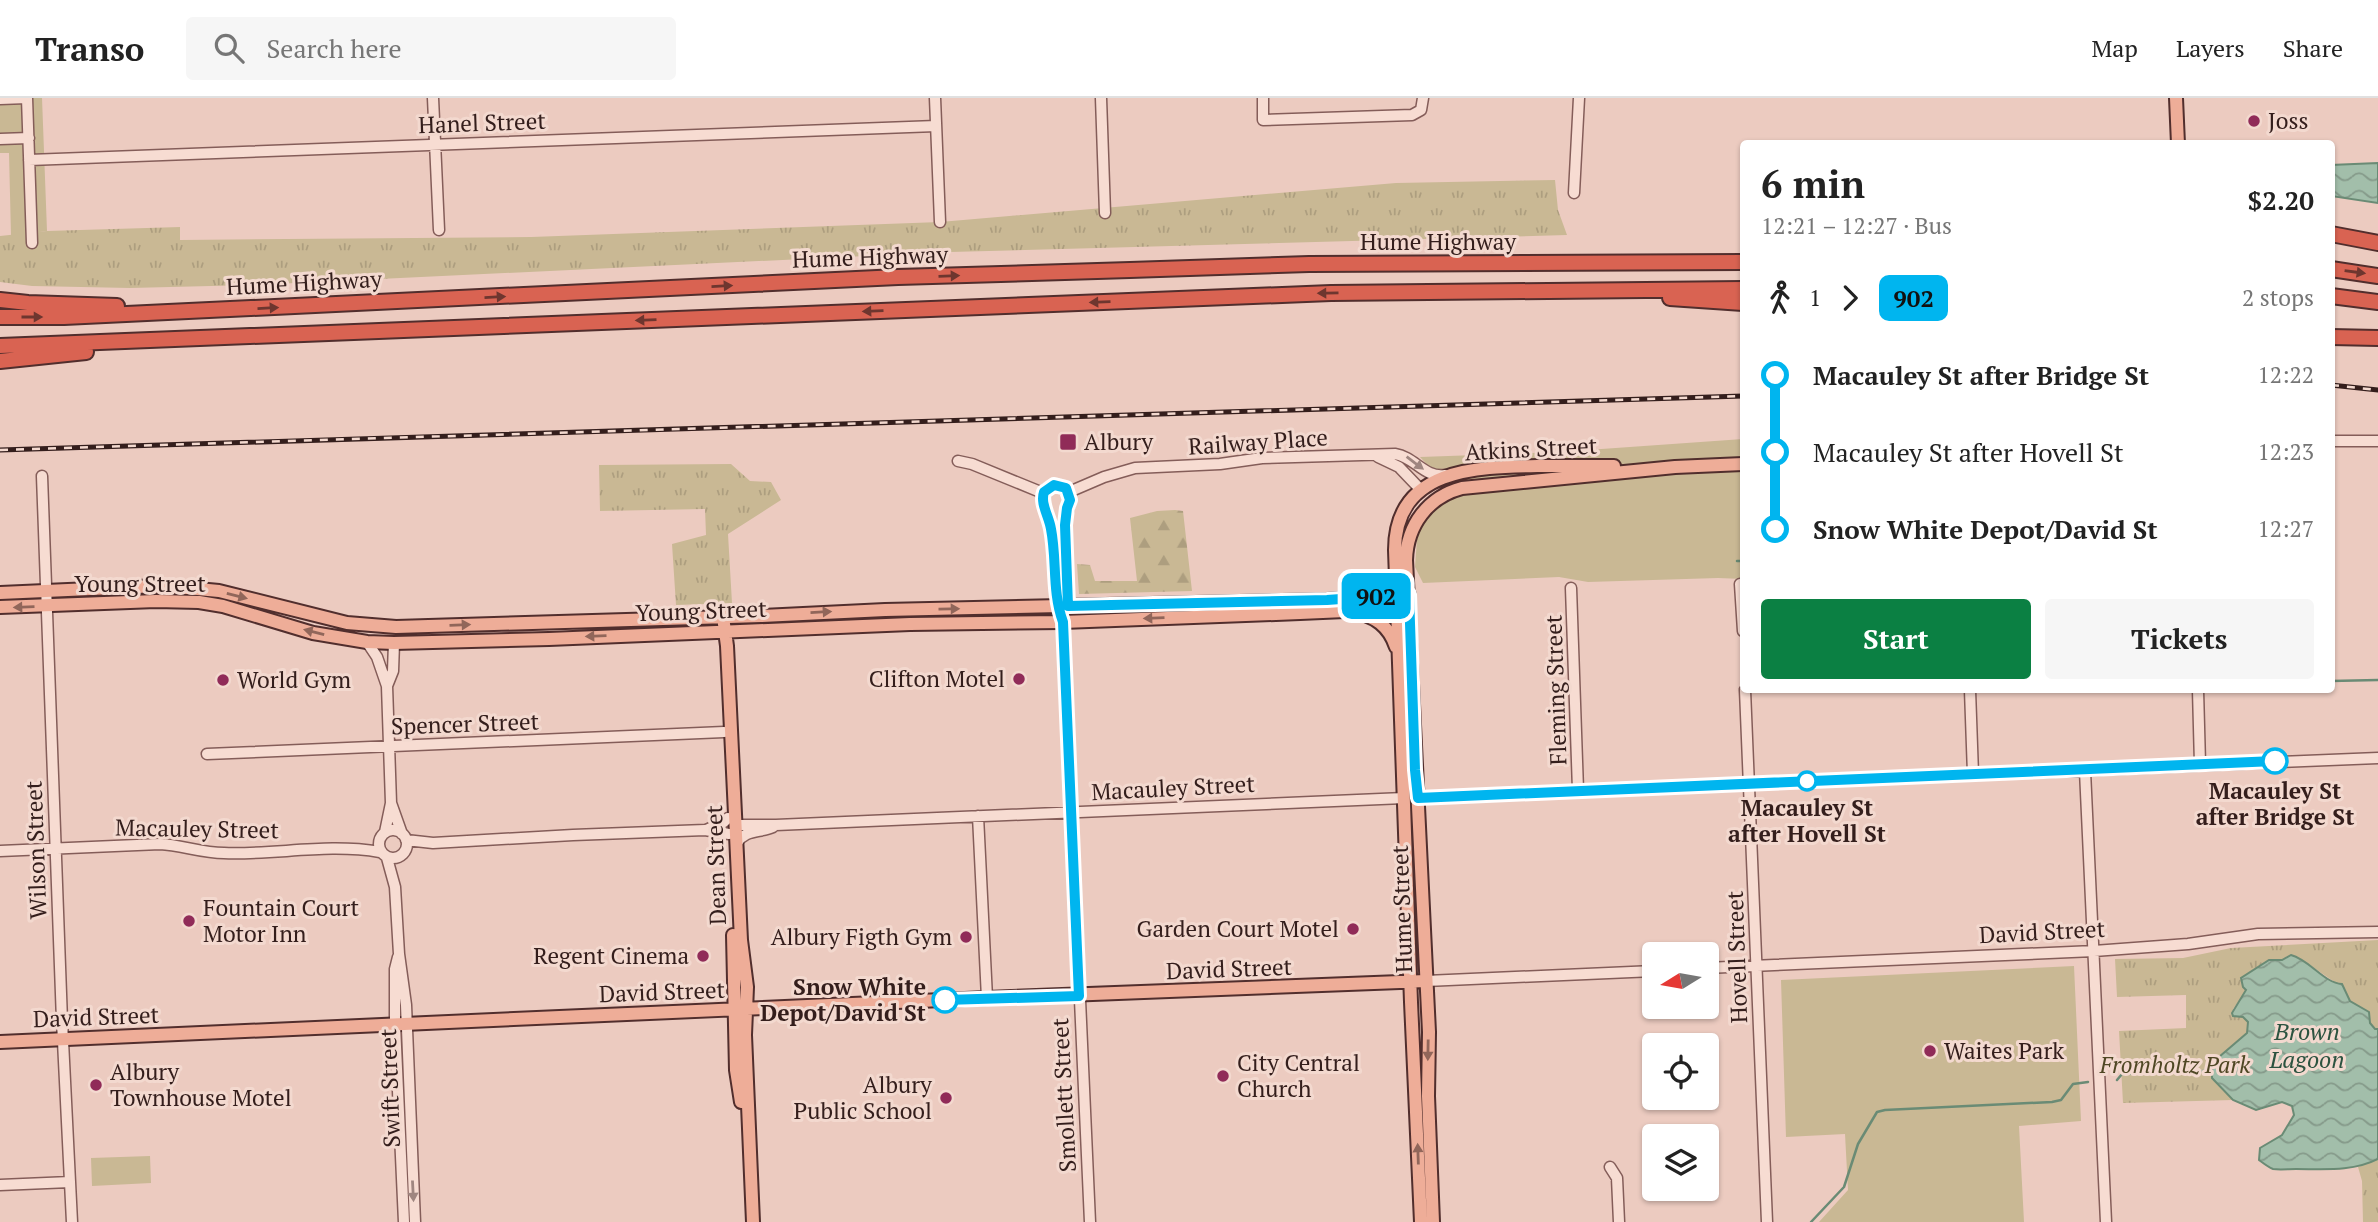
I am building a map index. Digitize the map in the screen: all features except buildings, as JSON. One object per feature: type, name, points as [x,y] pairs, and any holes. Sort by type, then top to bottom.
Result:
[{"type":"highway","points":[[2335,235],[2378,243]]},
{"type":"highway","points":[[1526,265],[1571,258],[1740,252]]},
{"type":"highway","name":"Hume Highway","points":[[0,317],[200,311],[926,276],[1309,264],[1740,262]]},
{"type":"highway","points":[[2335,270],[2378,276]]},
{"type":"highway","points":[[0,346],[1331,293],[1740,289]]},
{"type":"highway","points":[[1396,293],[1676,298],[1740,303]]},
{"type":"highway","points":[[2335,297],[2378,302]]},
{"type":"highway","points":[[0,300],[200,311]]},
{"type":"highway","points":[[0,361],[244,336]]},
{"type":"highway","points":[[2335,337],[2378,338]]},
{"type":"main road","points":[[2176,98],[2177,140]]},
{"type":"main road","name":"Atkins Street","points":[[1403,599],[1395,550],[1398,528],[1406,508],[1421,490],[1436,480],[1459,472],[1517,467],[1740,464]]},
{"type":"main road","name":"Atkins Street","points":[[1403,599],[1409,537],[1418,518],[1434,500],[1449,492],[1462,488],[1675,467]]},
{"type":"main road","points":[[1421,490],[1431,491],[1471,478],[1535,480]]},
{"type":"main road","name":"Young Street","points":[[0,593],[187,587],[219,592],[327,619],[377,626],[886,610],[1403,599]]},
{"type":"main road","name":"Young Street","points":[[0,607],[199,602],[223,606],[313,633],[367,642],[394,643],[1345,611],[1403,599]]},
{"type":"main road","name":"Hume Street","points":[[1403,599],[1400,668],[1421,1222]]},
{"type":"main road","name":"Hume Street","points":[[1403,599],[1418,798],[1429,1032],[1427,1096],[1433,1222]]},
{"type":"main road","points":[[1063,606],[1063,622]]},
{"type":"main road","points":[[1345,611],[1370,616],[1388,630],[1395,645],[1400,668]]},
{"type":"main road","name":"Dean Street","points":[[721,617],[732,830],[735,979],[733,1010],[746,1222]]},
{"type":"main road","points":[[377,626],[394,643]]},
{"type":"main road","name":"Dean Street","points":[[732,830],[746,971],[748,1010],[745,1035],[753,1222]]},
{"type":"main road","name":"David Street","points":[[0,1042],[1426,981]]},
{"type":"street","points":[[0,99],[27,98],[32,243]]},
{"type":"street","points":[[433,98],[439,230]]},
{"type":"street","points":[[935,98],[940,222]]},
{"type":"street","points":[[1101,98],[1105,212]]},
{"type":"street","points":[[1263,98],[1262,122],[1422,114],[1423,98]]},
{"type":"street","points":[[1574,193],[1579,98]]},
{"type":"street","name":"Hanel Street","points":[[29,160],[936,126]]},
{"type":"street","points":[[0,139],[29,138]]},
{"type":"street","points":[[2335,441],[2378,441]]},
{"type":"street","name":"Railway Place","points":[[1370,455],[1395,464],[1421,490]]},
{"type":"street","name":"Railway Place","points":[[1069,492],[1104,477],[1135,468],[1220,464],[1262,458],[1404,455],[1434,475],[1459,472]]},
{"type":"street","points":[[958,460],[1043,493]]},
{"type":"street","name":"Wilson Street","points":[[42,476],[72,1222]]},
{"type":"street","points":[[1054,485],[1062,486],[1069,492],[1070,500],[1065,535],[1063,606],[1052,533],[1042,501],[1043,493],[1054,485]]},
{"type":"street","points":[[1046,510],[1055,513],[1067,508]]},
{"type":"street","name":"Fleming Street","points":[[1571,588],[1578,790]]},
{"type":"street","name":"Smollett Street","points":[[1063,622],[1089,1222]]},
{"type":"street","points":[[367,642],[377,657],[387,686],[391,803],[382,836],[384,855],[392,859],[403,854],[404,837],[391,803]]},
{"type":"street","points":[[387,686],[393,671],[394,643]]},
{"type":"street","name":"Hovell Street","points":[[1745,693],[1767,1222]]},
{"type":"street","points":[[1970,693],[1973,774]]},
{"type":"street","points":[[2198,693],[2200,764]]},
{"type":"street","name":"Spencer Street","points":[[207,754],[728,732]]},
{"type":"street","points":[[1418,798],[2378,758]]},
{"type":"street","points":[[2085,771],[2106,1222]]},
{"type":"street","name":"Macauley Street","points":[[404,837],[433,843],[732,830],[776,825],[1404,798]]},
{"type":"street","points":[[978,816],[987,998]]},
{"type":"street","name":"Macauley Street","points":[[705,830],[724,822],[739,838],[769,830],[776,825]]},
{"type":"street","points":[[382,836],[393,830],[404,837]]},
{"type":"street","name":"Macauley Street","points":[[351,847],[382,836]]},
{"type":"street","name":"Macauley Street","points":[[403,854],[433,843]]},
{"type":"street","name":"Macauley Street","points":[[0,851],[160,844],[225,853],[351,847],[384,855]]},
{"type":"street","name":"Swift Street","points":[[403,854],[396,887],[399,954],[403,973],[401,1025],[405,1123],[404,1222]]},
{"type":"street","name":"Swift Street","points":[[384,855],[396,887]]},
{"type":"street","name":"David Street","points":[[1719,967],[2094,951],[2188,944],[2258,934],[2378,932]]},
{"type":"street","points":[[1426,981],[1642,972]]},
{"type":"street","name":"Swift Street","points":[[405,1123],[415,1222]]},
{"type":"street","points":[[1610,1167],[1617,1178],[1619,1222]]},
{"type":"street","points":[[0,1185],[70,1181]]},
{"type":"green space","points":[[0,98],[42,98],[47,231],[11,236],[9,153],[0,153]]},
{"type":"green space","points":[[1555,180],[1558,210],[1567,235],[950,252],[252,285],[130,288],[32,286],[0,282],[0,236],[47,231],[180,227],[180,240],[531,237],[940,222],[1396,183]]},
{"type":"green space","points":[[1740,439],[1740,579],[1588,582],[1559,577],[1423,583],[1415,567],[1420,529],[1433,509],[1455,495],[1420,457],[1559,452]]},
{"type":"green space","points":[[731,464],[750,481],[771,482],[781,500],[728,534],[732,603],[676,605],[672,544],[706,535],[705,509],[600,511],[599,465]]},
{"type":"green space","points":[[1157,511],[1183,511],[1192,591],[1079,594],[1077,564],[1090,565],[1095,581],[1137,581],[1130,518]]},
{"type":"green space","name":"Fromholtz Park","points":[[2378,940],[2378,1029],[2372,1027],[2363,1009],[2350,1001],[2339,985],[2298,957],[2287,956],[2282,960],[2269,960],[2233,1009],[2248,1022],[2247,1033],[2212,1064],[2212,1078],[2233,1100],[2123,1103],[2119,1031],[2186,1028],[2186,995],[2117,997],[2115,959],[2183,958],[2231,948]]},
{"type":"green space","name":"Waites Park","points":[[2074,966],[2081,1121],[2019,1126],[2024,1222],[1819,1222],[1848,1190],[1845,1134],[1786,1137],[1781,980]]},
{"type":"green space","points":[[150,1156],[151,1183],[92,1186],[91,1158]]},
{"type":"green space","points":[[2378,1159],[2378,1222],[2363,1222],[2362,1181],[2358,1167]]},
{"type":"water","points":[[2378,163],[2378,203],[2335,197],[2335,165]]},
{"type":"water","name":"Brown Lagoon","points":[[2291,955],[2304,961],[2329,980],[2342,984],[2350,1001],[2369,1012],[2370,1023],[2378,1029],[2378,1159],[2368,1163],[2338,1169],[2269,1167],[2259,1160],[2260,1148],[2282,1135],[2294,1115],[2292,1106],[2282,1102],[2256,1110],[2233,1100],[2212,1078],[2212,1063],[2247,1033],[2248,1022],[2243,1017],[2233,1016],[2232,1013],[2246,990],[2241,978],[2269,960],[2282,960]]},
{"type":"waterway","points":[[2335,681],[2378,680]]},
{"type":"waterway","points":[[2117,1080],[2122,1074],[2203,1071],[2213,1067]]},
{"type":"waterway","points":[[1811,1222],[1844,1187],[1858,1144],[1877,1112],[2052,1102],[2061,1100],[2073,1084],[2088,1082]]},
{"type":"railway","points":[[2335,385],[2378,390]]},
{"type":"railway","points":[[0,450],[1740,396]]},
{"type":"bus line","name":"902","points":[[945,1000],[1079,996],[1063,622],[1057,606],[1051,525],[1042,501],[1046,489],[1054,485],[1066,488],[1070,496],[1065,525],[1068,606],[1327,600],[1409,594],[1418,798],[2275,761]]},
{"type":"place","name":"Joss","points":[[2254,121]]},
{"type":"place","name":"Albury","points":[[1068,442]]},
{"type":"place","name":"Clifton Motel","points":[[1019,679]]},
{"type":"place","name":"World Gym","points":[[223,680]]},
{"type":"place","name":"Macauley St after Bridge St","points":[[2275,761]]},
{"type":"place","name":"Macauley St after Hovell St","points":[[1807,781]]},
{"type":"place","name":"Fountain Court Motor Inn","points":[[189,921]]},
{"type":"place","name":"Garden Court Motel","points":[[1353,929]]},
{"type":"place","name":"Albury Figth Gym","points":[[966,937]]},
{"type":"place","name":"Regent Cinema","points":[[703,956]]},
{"type":"place","name":"Snow White Depot/David St","points":[[945,1000]]},
{"type":"place","name":"Waites Park","points":[[1930,1051]]},
{"type":"place","name":"City Central Church","points":[[1223,1076]]},
{"type":"place","name":"Albury Townhouse Motel","points":[[96,1085]]},
{"type":"place","name":"Albury Public School","points":[[946,1098]]}]
